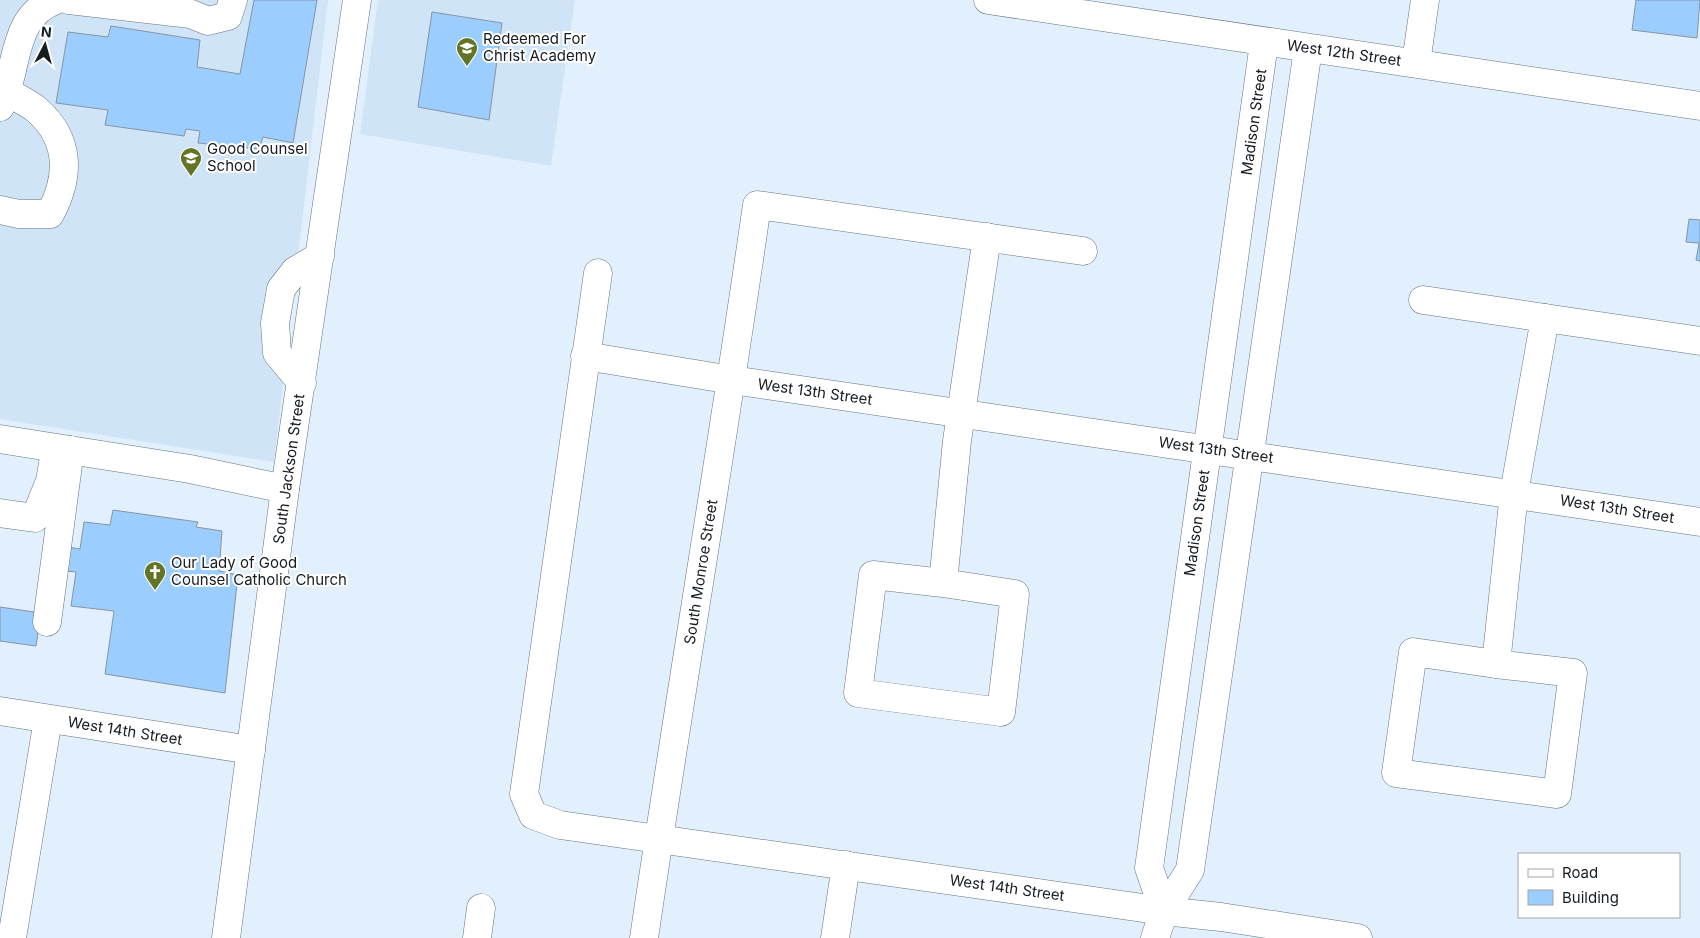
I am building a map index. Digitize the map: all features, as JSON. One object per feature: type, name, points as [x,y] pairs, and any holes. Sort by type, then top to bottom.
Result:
[{"type":"street","points":[[0,210],[20,214],[50,214],[64,181],[61,138],[36,109],[4,100],[14,57],[31,16],[42,5],[56,0]]},
{"type":"street","points":[[69,0],[191,7],[208,21],[228,16],[233,0]]},
{"type":"street","name":"South Jackson Street","points":[[226,938],[285,489],[357,0]]},
{"type":"street","name":"West 12th Street","points":[[988,0],[1264,43],[1416,63],[1700,106]]},
{"type":"street","points":[[1416,63],[1425,0]]},
{"type":"street","name":"Madison Street","points":[[1164,911],[1149,868],[1264,43]]},
{"type":"street","points":[[1155,938],[1164,911],[1190,870],[1308,49]]},
{"type":"street","name":"South Monroe Street","points":[[644,938],[657,838],[732,380],[757,205],[987,237]]},
{"type":"street","points":[[942,583],[961,413],[987,237],[1083,251]]},
{"type":"street","name":"West 14th Street","points":[[598,273],[524,794],[533,815],[560,825],[1164,911],[1221,917],[1358,938]]},
{"type":"street","points":[[1423,300],[1700,341]]},
{"type":"street","points":[[1496,664],[1514,493],[1545,318]]},
{"type":"street","name":"West 13th Street","points":[[585,356],[732,380],[1208,448],[1700,522]]},
{"type":"street","points":[[0,439],[190,469],[285,489]]},
{"type":"street","points":[[0,513],[35,518],[63,449]]},
{"type":"street","points":[[47,622],[63,449]]},
{"type":"street","points":[[873,575],[942,583],[1015,594],[1001,712],[858,693],[873,575]]},
{"type":"street","points":[[1413,652],[1496,664],[1573,674],[1557,794],[1396,774],[1413,652]]},
{"type":"street","name":"West 14th Street","points":[[0,711],[251,750]]},
{"type":"street","points":[[12,938],[48,719]]},
{"type":"street","points":[[835,938],[846,865]]},
{"type":"street","points":[[477,938],[481,908]]},
{"type":"shaded area","points":[[0,0],[328,0],[274,462],[0,419]]},
{"type":"shaded area","name":"Redeemed For Christ Academy","points":[[378,0],[575,0],[551,166],[360,134]]},
{"type":"building","points":[[254,0],[317,0],[293,143],[263,137],[259,149],[198,143],[200,131],[186,129],[184,136],[105,125],[108,110],[56,103],[68,32],[108,37],[111,26],[200,40],[197,67],[240,74]]},
{"type":"building","points":[[1636,0],[1700,0],[1697,38],[1632,30]]},
{"type":"building","name":"Redeemed For Christ Academy","points":[[432,12],[502,23],[489,120],[418,107]]},
{"type":"building","points":[[1689,219],[1700,220],[1700,261],[1696,260],[1699,243],[1686,242]]},
{"type":"building","name":"Our Lady of Good Counsel Catholic Church","points":[[113,510],[198,522],[196,527],[222,531],[219,571],[238,575],[225,693],[105,674],[114,611],[71,606],[76,572],[65,571],[68,547],[80,549],[84,522],[110,525]]},
{"type":"building","points":[[0,607],[41,613],[36,646],[0,641]]},
{"type":"place","name":"Redeemed For Christ Academy","points":[[467,67]]},
{"type":"place","name":"Good Counsel School","points":[[191,177]]},
{"type":"place","name":"Our Lady of Good Counsel Catholic Church","points":[[155,591]]}]
